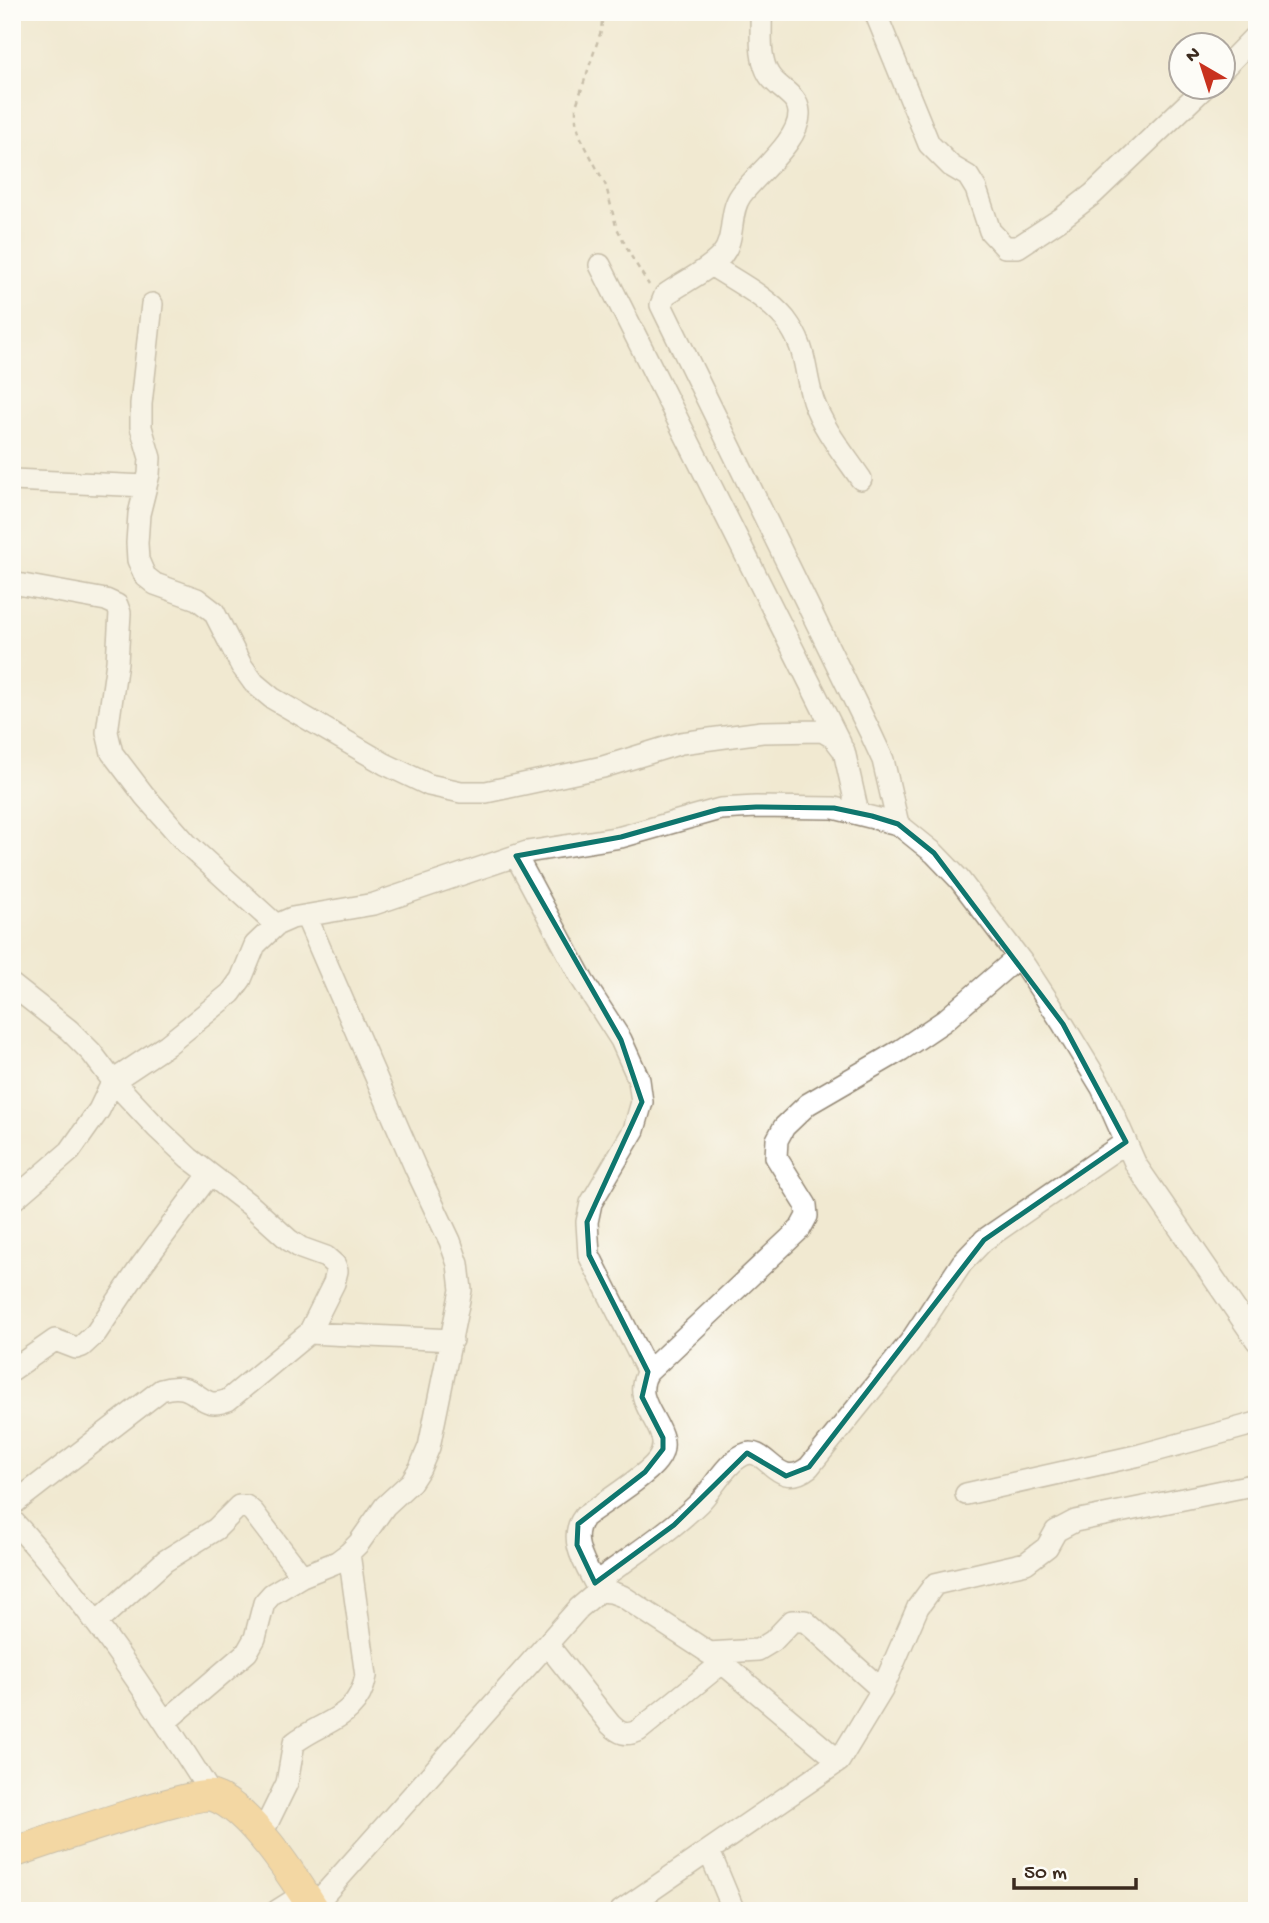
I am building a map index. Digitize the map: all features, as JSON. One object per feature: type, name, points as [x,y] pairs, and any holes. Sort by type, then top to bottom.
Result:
[{"type":"highway","points":[[12,1853],[167,1804],[211,1794],[232,1805],[261,1836],[311,1904]]},
{"type":"street","points":[[761,12],[764,63],[770,76],[795,101],[799,113],[797,124],[787,142],[739,198],[733,211],[729,242],[723,254],[665,295],[661,304],[883,760],[898,824]]},
{"type":"street","points":[[875,12],[929,144],[951,166],[968,176],[976,189],[990,231],[1005,247],[1018,247],[1093,194],[1189,102]]},
{"type":"street","points":[[1238,53],[1257,34]]},
{"type":"street","points":[[600,265],[844,751],[858,813]]},
{"type":"street","points":[[710,265],[763,300],[783,318],[800,343],[813,400],[823,422],[861,479]]},
{"type":"street","points":[[152,304],[141,404],[141,426],[150,458],[139,514],[138,560],[145,576],[155,584],[197,599],[214,612],[241,665],[254,683],[272,698],[385,764],[429,785],[461,792],[486,792],[603,767],[681,743],[762,732],[822,732],[834,738],[844,751]]},
{"type":"street","points":[[12,480],[145,486]]},
{"type":"street","points":[[12,583],[106,600],[117,605],[120,613],[117,663],[107,732],[112,753],[186,844],[276,925]]},
{"type":"street","points":[[12,1201],[70,1150],[99,1110],[113,1081],[167,1045],[231,993],[241,978],[255,945],[276,925],[292,918],[374,904],[516,856],[621,837],[720,809],[834,808],[898,824],[934,853],[959,879],[1018,957],[1063,1024],[1102,1088],[1136,1165],[1257,1341]]},
{"type":"street","points":[[516,856],[583,981],[621,1040],[639,1080],[642,1102],[634,1130],[592,1203],[587,1222],[589,1255],[648,1371]]},
{"type":"street","points":[[165,1722],[247,1652],[255,1639],[264,1603],[272,1594],[302,1576],[328,1567],[349,1553],[385,1506],[411,1482],[429,1447],[461,1290],[461,1277],[454,1252],[306,916]]},
{"type":"street","points":[[839,1760],[715,1658],[622,1596],[597,1587],[575,1535],[578,1524],[584,1517],[658,1461],[663,1449],[663,1438],[640,1388],[648,1371],[800,1229],[804,1222],[807,1216],[806,1205],[776,1157],[777,1140],[784,1127],[808,1104],[901,1050],[944,1021],[1018,957]]},
{"type":"street","points":[[12,985],[69,1030],[156,1128],[209,1175],[250,1205],[289,1240],[301,1248],[326,1257],[335,1265],[337,1271],[334,1283],[309,1333],[228,1400],[210,1404],[187,1388],[176,1385],[161,1390],[12,1505]]},
{"type":"street","points":[[277,1911],[311,1904],[597,1587],[674,1525],[698,1503],[737,1459],[747,1453],[757,1454],[786,1476],[799,1475],[809,1467],[910,1342],[962,1263],[984,1240],[1126,1142]]},
{"type":"street","points":[[12,1370],[55,1340],[76,1348],[87,1342],[209,1175]]},
{"type":"street","points":[[309,1333],[452,1340]]},
{"type":"street","points":[[966,1494],[1140,1455],[1257,1423]]},
{"type":"street","points":[[621,1911],[839,1760],[882,1690],[918,1607],[935,1584],[1026,1563],[1047,1547],[1056,1531],[1075,1521],[1257,1484]]},
{"type":"street","points":[[96,1623],[165,1561],[216,1530],[239,1506],[253,1512],[302,1576]]},
{"type":"street","points":[[12,1520],[45,1556],[96,1623],[211,1794]]},
{"type":"street","points":[[261,1836],[287,1783],[294,1743],[340,1717],[353,1706],[363,1691],[366,1676],[349,1553]]},
{"type":"street","points":[[547,1644],[610,1724],[618,1732],[629,1735],[638,1731],[715,1658],[758,1650],[773,1641],[792,1621],[805,1621],[882,1690]]},
{"type":"street","points":[[709,1851],[731,1898],[734,1911]]},
{"type":"path","points":[[603,12],[601,31],[576,106],[576,121],[580,136],[606,186],[616,226],[661,304]]},
{"type":"highlighted area","points":[[756,807],[834,808],[872,816],[898,824],[934,853],[1063,1024],[1126,1142],[984,1240],[809,1467],[786,1476],[747,1453],[674,1525],[595,1583],[577,1545],[578,1524],[645,1472],[663,1449],[663,1438],[642,1397],[648,1372],[589,1255],[587,1222],[642,1102],[621,1040],[516,856],[621,837],[720,809]]}]
